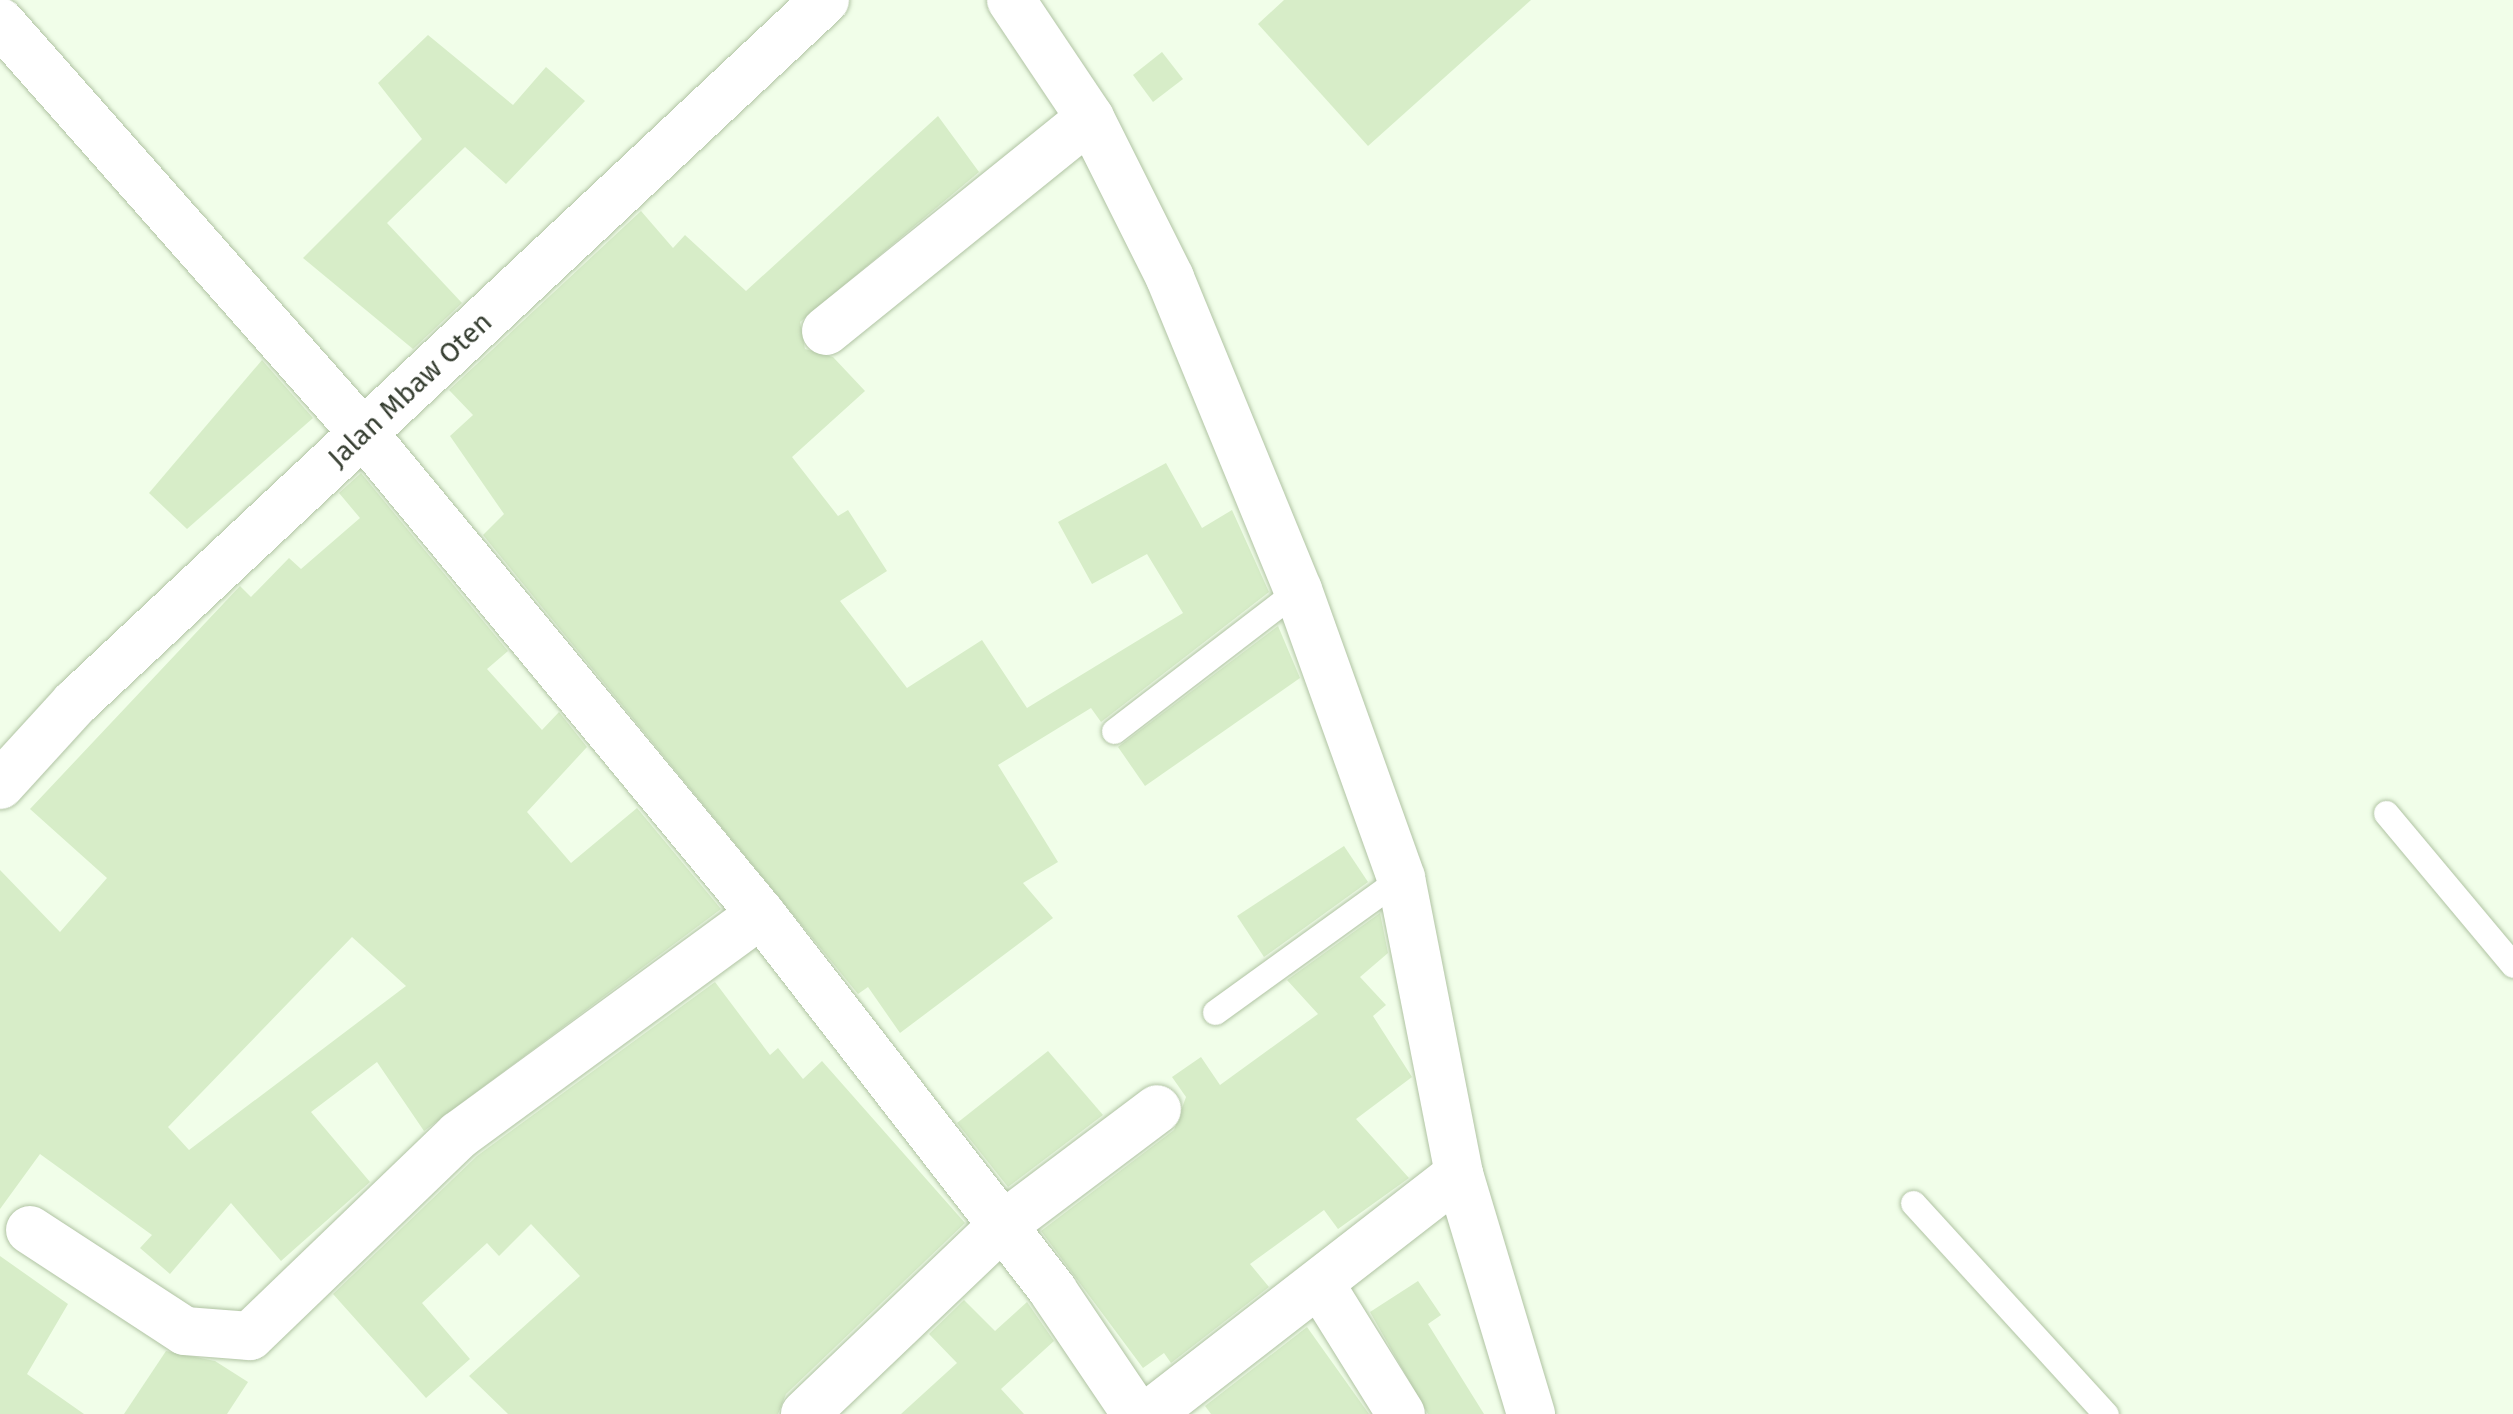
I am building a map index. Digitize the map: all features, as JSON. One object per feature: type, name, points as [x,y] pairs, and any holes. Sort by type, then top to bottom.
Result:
[{"type":"street","name":"Jalan Mbaw Oten","points":[[0,785],[364,434],[824,0]]},
{"type":"street","points":[[1011,0],[1090,118],[1170,278],[1387,889],[1443,1185],[1531,1414]]},
{"type":"street","points":[[0,22],[364,434],[761,914],[1002,1226],[1136,1414]]},
{"type":"street","points":[[826,331],[1090,118]]},
{"type":"street","points":[[30,1230],[185,1331],[250,1336],[459,1135],[761,914]]},
{"type":"street","points":[[804,1414],[1002,1226],[1157,1109]]},
{"type":"street","points":[[1150,1414],[1443,1185]]},
{"type":"street","points":[[1320,1284],[1401,1414]]},
{"type":"lane","points":[[1114,731],[1286,599]]},
{"type":"lane","points":[[2386,813],[2513,964]]},
{"type":"lane","points":[[1214,1012],[1387,889]]},
{"type":"lane","points":[[1913,1203],[2106,1414]]},
{"type":"building","points":[[1284,0],[1531,0],[1368,146],[1258,24]]},
{"type":"building","points":[[428,35],[513,105],[546,67],[585,101],[506,184],[465,147],[387,223],[462,303],[413,349],[303,258],[422,139],[378,83]]},
{"type":"building","points":[[1162,52],[1183,79],[1153,102],[1133,75]]},
{"type":"building","points":[[938,116],[979,172],[800,322],[805,349],[833,357],[865,391],[792,457],[838,516],[848,510],[887,571],[840,601],[907,688],[982,640],[1027,708],[1183,613],[1147,554],[1092,584],[1058,522],[1166,463],[1202,528],[1232,510],[1269,592],[1101,722],[1091,708],[998,765],[1058,862],[1023,883],[1053,918],[900,1033],[868,987],[858,994],[483,535],[504,514],[450,436],[473,415],[449,390],[641,211],[673,248],[685,235],[746,291]]},
{"type":"building","points":[[262,360],[313,418],[187,529],[149,493]]},
{"type":"building","points":[[361,473],[508,651],[487,669],[542,730],[559,712],[587,747],[527,812],[571,863],[637,808],[721,909],[424,1131],[377,1062],[311,1112],[370,1182],[281,1261],[231,1203],[170,1274],[140,1248],[152,1235],[40,1154],[0,1209],[0,870],[60,932],[107,878],[30,809],[240,586],[251,597],[289,558],[301,569],[360,518],[339,493]],"holes":[[[352,937],[406,986],[189,1150],[168,1127]]]},
{"type":"building","points":[[1278,626],[1300,678],[1145,786],[1118,747]]},
{"type":"building","points":[[1344,846],[1368,882],[1264,957],[1237,916]]},
{"type":"building","points":[[1380,913],[1388,953],[1360,977],[1386,1005],[1373,1016],[1412,1077],[1356,1119],[1409,1178],[1338,1229],[1324,1210],[1250,1264],[1269,1287],[1171,1363],[1164,1353],[1143,1368],[1041,1231],[1174,1130],[1186,1097],[1172,1077],[1201,1057],[1220,1085],[1318,1014],[1287,980]]},
{"type":"building","points":[[715,982],[770,1055],[778,1048],[803,1079],[822,1061],[965,1223],[786,1394],[778,1414],[508,1414],[469,1376],[580,1276],[531,1224],[499,1256],[487,1243],[422,1303],[470,1359],[426,1398],[333,1294],[477,1156]]},
{"type":"building","points":[[1048,1051],[1103,1115],[1008,1187],[957,1123]]},
{"type":"building","points":[[0,1256],[68,1304],[27,1374],[84,1414],[0,1414]]},
{"type":"building","points":[[1418,1281],[1441,1315],[1428,1324],[1484,1414],[1428,1414],[1370,1312]]},
{"type":"building","points":[[964,1300],[995,1331],[1027,1302],[1054,1341],[1001,1389],[1024,1414],[901,1414],[957,1363],[929,1334]]},
{"type":"building","points":[[1307,1327],[1369,1414],[1211,1414],[1205,1406]]},
{"type":"building","points":[[166,1351],[215,1361],[248,1382],[227,1414],[124,1414]]}]
